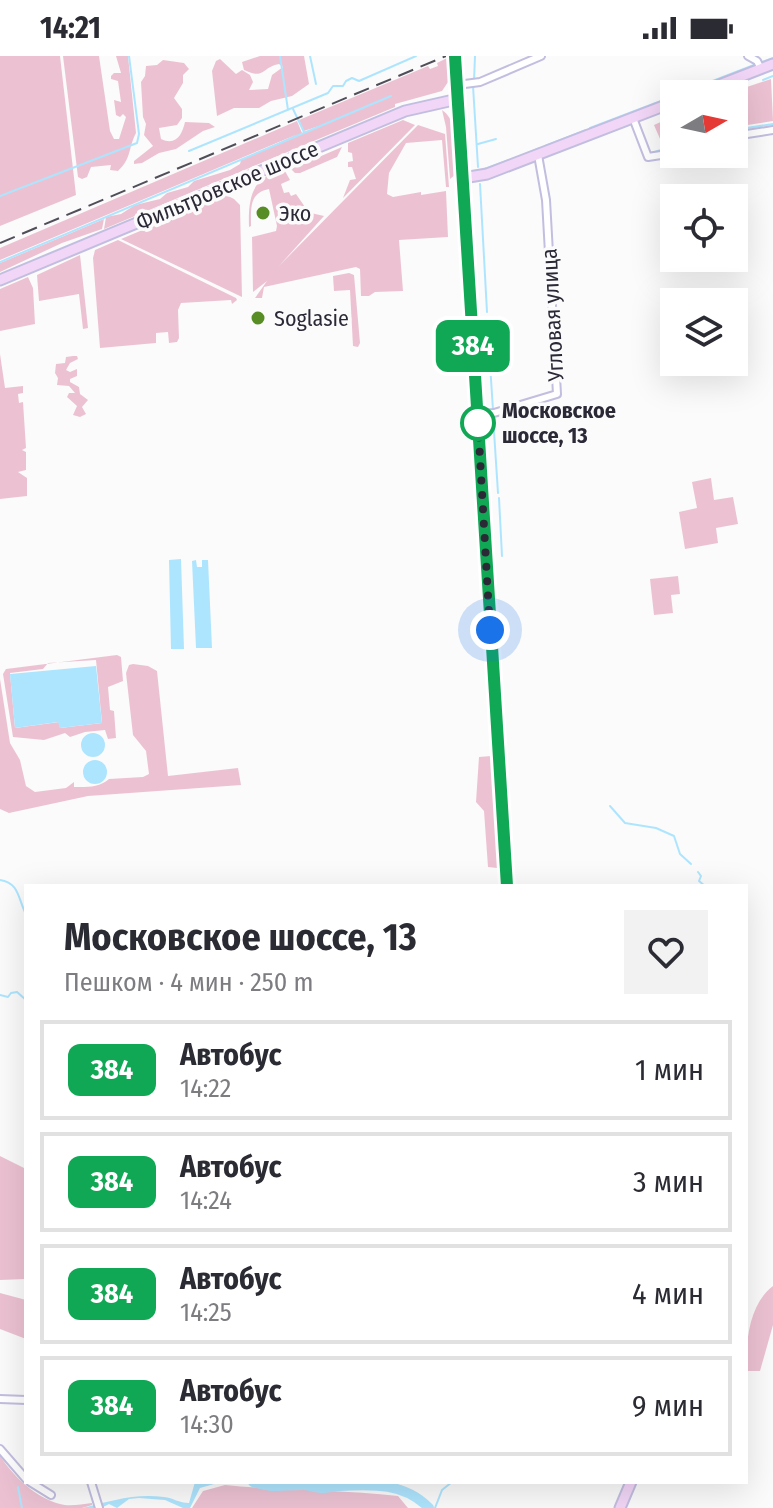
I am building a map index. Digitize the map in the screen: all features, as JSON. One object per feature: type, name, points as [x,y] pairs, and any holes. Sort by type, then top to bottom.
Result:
[{"type":"main road","points":[[455,56],[507,884]]},
{"type":"main road","points":[[732,80],[773,64]]},
{"type":"main road","name":"Фильтровское шоссе","points":[[0,280],[405,111],[458,99]]},
{"type":"main road","points":[[463,178],[487,174],[660,107]]},
{"type":"main road","points":[[620,1508],[630,1484]]},
{"type":"street","points":[[457,85],[480,82],[541,56]]},
{"type":"street","points":[[748,56],[757,61],[761,69]]},
{"type":"street","points":[[633,118],[648,157],[660,155]]},
{"type":"street","points":[[748,134],[773,130]]},
{"type":"street","name":"Угловая улица","points":[[477,414],[494,413],[557,394],[546,200],[538,155]]},
{"type":"street","points":[[0,1399],[24,1400]]},
{"type":"street","points":[[0,1449],[24,1476]]},
{"type":"street","points":[[33,1484],[51,1495]]},
{"type":"street","points":[[92,1484],[99,1508]]},
{"type":"shaded area","points":[[0,56],[60,56],[76,195],[0,226]]},
{"type":"shaded area","points":[[63,56],[99,56],[110,131],[114,139],[119,139],[126,117],[116,115],[114,100],[121,102],[118,81],[111,79],[111,76],[121,73],[116,56],[128,56],[136,133],[128,157],[118,171],[110,170],[111,165],[91,167],[87,177],[78,177]]},
{"type":"shaded area","points":[[260,56],[304,56],[309,84],[292,96],[271,101],[259,108],[234,108],[217,116],[212,71],[216,61],[220,59],[236,74],[242,70],[250,75],[253,82],[249,90],[268,89],[272,75],[283,67],[279,64],[256,74],[244,70],[242,62]]},
{"type":"shaded area","points":[[451,59],[452,76],[442,91],[395,104],[395,107],[104,229],[106,217],[121,214],[135,205],[188,187],[194,181],[230,170],[241,160],[298,134],[0,260],[0,248],[297,121],[302,133],[325,124],[304,131],[299,120],[428,66],[430,69],[438,66],[437,63]]},
{"type":"shaded area","points":[[163,60],[184,63],[189,69],[183,75],[183,83],[174,98],[182,109],[182,118],[177,125],[159,128],[161,139],[171,141],[178,138],[185,122],[209,123],[215,127],[203,131],[176,149],[134,164],[153,146],[144,135],[146,124],[141,82],[146,66],[157,65]]},
{"type":"shaded area","points":[[771,79],[773,121],[748,125],[748,87]]},
{"type":"shaded area","points":[[442,110],[448,115],[454,130],[456,174],[450,179],[446,127]]},
{"type":"shaded area","points":[[403,120],[415,125],[343,198],[350,180],[356,179],[352,167],[348,167],[348,162],[353,161],[352,153],[348,152],[348,143]]},
{"type":"shaded area","points":[[660,122],[660,139],[654,125]]},
{"type":"shaded area","points":[[418,125],[445,134],[449,187],[446,187],[442,140],[406,143],[389,173],[387,194],[393,197],[446,191],[448,237],[399,240],[403,291],[361,296],[360,269],[356,267],[264,287],[262,298],[255,298],[267,281],[253,292],[252,237],[276,231],[277,226],[269,189],[255,198],[249,227],[251,197],[259,182],[274,173],[285,171],[290,180],[281,184],[284,193],[289,192],[291,196],[296,194],[305,207],[302,211],[306,215],[324,216],[279,266]]},
{"type":"shaded area","points":[[342,147],[337,157],[300,173],[291,169]]},
{"type":"shaded area","points":[[226,195],[240,205],[242,297],[121,239]]},
{"type":"shaded area","points":[[104,219],[102,229],[62,243],[0,272],[0,263]]},
{"type":"shaded area","points":[[118,240],[237,300],[232,304],[231,300],[181,303],[177,342],[169,343],[168,332],[156,333],[156,343],[100,348],[93,258],[95,250]]},
{"type":"shaded area","points":[[80,255],[88,328],[83,329],[79,294],[39,301],[37,275]]},
{"type":"shaded area","points":[[354,275],[358,347],[353,346],[350,290],[334,291],[333,276]]},
{"type":"shaded area","points":[[28,277],[33,288],[35,324],[0,331],[0,289]]},
{"type":"shaded area","points":[[0,354],[5,388],[23,386],[23,393],[18,394],[19,403],[23,402],[26,448],[22,450],[26,452],[26,470],[18,472],[27,478],[27,496],[0,499]]},
{"type":"shaded area","points":[[77,356],[78,359],[70,363],[66,370],[77,369],[77,376],[70,382],[79,387],[80,394],[88,400],[82,407],[86,414],[80,417],[73,415],[77,406],[67,397],[69,393],[75,393],[69,386],[57,385],[55,373],[56,364],[65,363],[66,357]]},
{"type":"shaded area","points":[[711,478],[714,500],[733,497],[738,524],[716,528],[718,543],[685,549],[679,512],[697,508],[692,482]]},
{"type":"shaded area","points":[[678,576],[680,594],[671,595],[673,613],[654,615],[650,579]]},
{"type":"shaded area","points":[[121,657],[123,681],[108,687],[116,738],[108,739],[105,730],[70,737],[65,733],[44,740],[13,737],[3,674],[6,669],[47,664],[43,669],[10,673],[15,728],[59,722],[60,728],[102,723],[96,660],[59,662]]},
{"type":"shaded area","points":[[129,665],[157,671],[168,776],[238,768],[241,785],[88,796],[9,813],[0,809],[0,679],[10,743],[20,760],[26,786],[35,792],[66,788],[74,782],[74,787],[92,786],[109,779],[149,774],[146,751],[133,735],[126,673]]},
{"type":"shaded area","points":[[491,756],[500,864],[497,868],[488,867],[484,811],[476,802],[479,757]]},
{"type":"shaded area","points":[[0,1156],[24,1168],[24,1279],[0,1280]]},
{"type":"shaded area","points":[[773,1286],[773,1325],[760,1371],[748,1371],[750,1324],[765,1293]]},
{"type":"shaded area","points":[[0,1293],[24,1299],[24,1338],[0,1329]]},
{"type":"shaded area","points":[[0,1456],[24,1484],[42,1497],[64,1505],[92,1503],[82,1508],[0,1508]]},
{"type":"shaded area","points":[[225,1485],[398,1496],[408,1508],[192,1508],[203,1491]]},
{"type":"water","points":[[181,559],[184,649],[171,649],[169,560]]},
{"type":"water","points":[[196,560],[197,567],[202,567],[202,560],[208,560],[212,648],[196,648],[192,561]]},
{"type":"water","points":[[96,666],[102,723],[60,728],[58,722],[15,728],[10,674]]},
{"type":"water","points":[[93,733],[101,737],[105,745],[101,753],[93,757],[85,753],[81,745],[85,737]]},
{"type":"water","points":[[95,760],[103,764],[107,772],[103,780],[95,784],[87,780],[83,772],[87,764]]},
{"type":"water","points":[[194,1484],[214,1484],[200,1488],[190,1508],[165,1500],[139,1498],[129,1499],[117,1508],[109,1504],[101,1508],[82,1508],[143,1496],[189,1503]]},
{"type":"waterway","points":[[0,196],[137,143],[139,134],[129,56]]},
{"type":"waterway","points":[[280,56],[288,110]]},
{"type":"waterway","points":[[310,56],[316,84]]},
{"type":"waterway","points":[[189,151],[328,93],[333,86],[343,86],[352,78],[359,81],[416,56]]},
{"type":"waterway","points":[[474,81],[475,56]]},
{"type":"waterway","points":[[762,62],[773,58]]},
{"type":"waterway","points":[[715,80],[754,65]]},
{"type":"waterway","points":[[763,80],[773,76]]},
{"type":"waterway","points":[[473,86],[478,167]]},
{"type":"waterway","points":[[0,262],[391,96]]},
{"type":"waterway","points":[[590,128],[660,101]]},
{"type":"waterway","points":[[293,109],[304,132]]},
{"type":"waterway","points":[[748,128],[773,124]]},
{"type":"waterway","points":[[545,146],[586,130]]},
{"type":"waterway","points":[[478,144],[496,139]]},
{"type":"waterway","points":[[513,159],[540,148]]},
{"type":"waterway","points":[[651,153],[660,150]]},
{"type":"waterway","points":[[479,171],[509,160]]},
{"type":"waterway","points":[[480,184],[487,312]]},
{"type":"waterway","points":[[487,318],[493,410]]},
{"type":"waterway","points":[[493,416],[498,493]]},
{"type":"waterway","points":[[499,498],[502,556]]},
{"type":"waterway","points":[[610,806],[625,823],[656,828],[674,836],[680,854],[691,864]]},
{"type":"waterway","points":[[698,872],[703,884]]},
{"type":"waterway","points":[[0,880],[15,888],[24,909]]},
{"type":"waterway","points":[[0,995],[8,997],[17,992],[24,998]]},
{"type":"waterway","points":[[260,1484],[322,1488],[388,1487],[410,1494],[429,1508]]},
{"type":"waterway","points":[[435,1508],[442,1490],[450,1484]]},
{"type":"waterway","points":[[18,1487],[22,1508]]},
{"type":"railway","points":[[0,243],[446,56]]},
{"type":"bus line","name":"384","points":[[455,56],[507,884]]},
{"type":"place","name":"Эко","points":[[263,213]]},
{"type":"place","name":"Soglasie","points":[[258,318]]},
{"type":"place","name":"Московское шоссе, 13","points":[[478,423]]},
{"type":"route","points":[[478,423],[490,630]]}]
